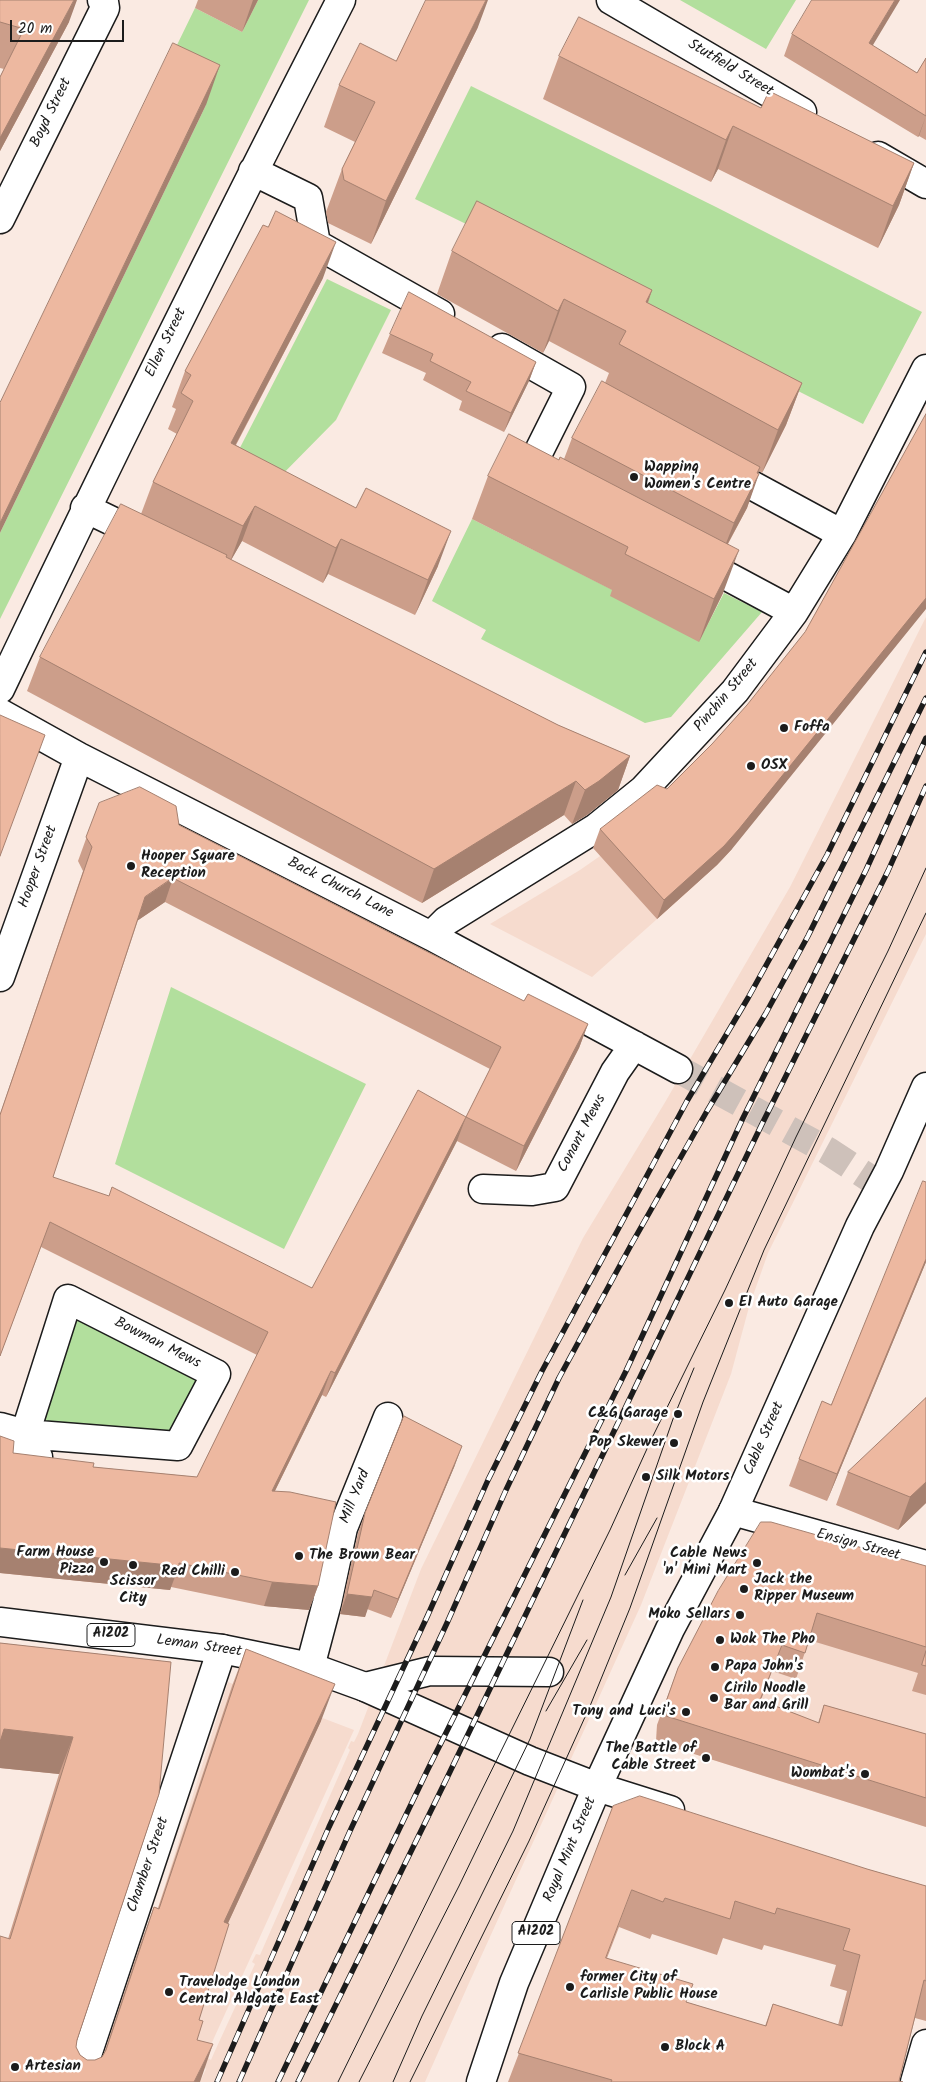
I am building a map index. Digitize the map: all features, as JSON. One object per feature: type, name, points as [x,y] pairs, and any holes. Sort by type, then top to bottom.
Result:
[{"type":"street","name":"Ellen Street","points":[[0,689],[85,508],[252,170],[341,0]]},
{"type":"street","name":"Stutfield Street","points":[[611,0],[824,125]]},
{"type":"street","name":"Boyd Street","points":[[0,219],[103,4]]},
{"type":"street","points":[[858,145],[926,184]]},
{"type":"street","points":[[252,170],[308,198],[316,244],[458,324]]},
{"type":"street","points":[[483,338],[580,392],[528,473],[562,491]]},
{"type":"street","name":"Pinchin Street","points":[[431,936],[446,921],[596,828],[635,781],[735,691],[794,612],[842,534],[926,369]]},
{"type":"street","points":[[700,457],[842,534]]},
{"type":"street","points":[[85,508],[168,549]]},
{"type":"street","points":[[673,548],[794,612]]},
{"type":"street","name":"Back Church Lane","points":[[0,713],[79,757],[431,936],[678,1069]]},
{"type":"street","name":"Hooper Street","points":[[0,977],[79,757]]},
{"type":"street","name":"Conant Mews","points":[[484,1189],[532,1191],[555,1187],[615,1072],[634,1046]]},
{"type":"street","name":"Cable Street","points":[[597,1787],[670,1629],[732,1511],[860,1226],[890,1171],[926,1087]]},
{"type":"street","name":"Bowman Mews","points":[[68,1299],[216,1374],[178,1446],[12,1430],[68,1299]]},
{"type":"street","name":"Mill Yard","points":[[310,1667],[327,1603],[343,1528],[388,1417]]},
{"type":"street","points":[[0,1446],[38,1457]]},
{"type":"street","name":"Ensign Street","points":[[732,1511],[926,1565]]},
{"type":"street","name":"Leman Street","points":[[0,1622],[222,1649],[310,1667],[365,1687],[530,1761],[597,1787]]},
{"type":"street","name":"Chamber Street","points":[[78,2082],[222,1649]]},
{"type":"street","points":[[365,1687],[430,1671],[549,1672]]},
{"type":"street","name":"A1202","points":[[597,1787],[691,1816]]},
{"type":"street","name":"Royal Mint Street","points":[[481,2082],[514,1982],[597,1787]]},
{"type":"street","points":[[915,2082],[926,2044]]},
{"type":"shaded area","points":[[926,617],[926,934],[768,1253],[749,1307],[731,1374],[641,1605],[425,2082],[200,2082],[206,2069],[204,2067],[208,2058],[211,2060],[255,1964],[252,1962],[256,1954],[260,1955],[350,1750],[348,1748],[351,1741],[354,1742],[358,1734],[421,1569],[583,1238],[664,1104],[790,887]]},
{"type":"shaded area","points":[[886,657],[727,853],[693,887],[592,977],[490,924],[580,870]]},
{"type":"shaded area","points":[[926,1595],[926,1827],[656,1742],[657,1725],[668,1695],[681,1672]]},
{"type":"shaded area","points":[[228,1682],[354,1730],[194,2082],[104,2082]]},
{"type":"green space","points":[[258,0],[309,0],[0,619],[0,533],[206,105],[159,82],[195,8],[242,32]]},
{"type":"green space","points":[[680,0],[796,0],[766,49]]},
{"type":"green space","points":[[471,86],[716,207],[922,312],[863,424],[558,269],[415,199]]},
{"type":"green space","points":[[327,279],[391,310],[336,420],[268,489],[229,469]]},
{"type":"green space","points":[[472,519],[613,590],[699,641],[724,593],[762,612],[671,717],[645,723],[481,639],[486,630],[432,601]]},
{"type":"green space","points":[[171,987],[366,1084],[284,1249],[115,1164]]},
{"type":"green space","points":[[71,1315],[202,1380],[172,1436],[36,1420]]},
{"type":"building","points":[[0,0],[74,0],[0,138],[0,77],[24,29],[0,22]]},
{"type":"building","points":[[426,0],[486,0],[386,201],[344,180],[342,169],[375,102],[339,85],[360,43],[396,61]]},
{"type":"building","points":[[812,0],[895,0],[869,43],[917,73],[926,58],[926,116],[792,34]]},
{"type":"building","points":[[579,17],[761,108],[769,91],[914,163],[893,206],[733,126],[726,140],[559,56]]},
{"type":"building","points":[[173,43],[220,65],[0,523],[0,403]]},
{"type":"building","points":[[477,201],[652,290],[646,302],[802,383],[778,430],[619,344],[626,331],[564,299],[558,311],[452,251]]},
{"type":"building","points":[[276,211],[336,242],[231,443],[356,508],[366,488],[451,531],[428,580],[341,539],[336,548],[255,506],[243,526],[153,482],[193,401],[181,393],[191,375],[185,371],[263,225],[268,227]]},
{"type":"building","points":[[409,292],[536,362],[511,413],[466,391],[471,382],[430,361],[433,354],[390,334]]},
{"type":"building","points":[[602,381],[760,467],[757,473],[759,474],[734,523],[572,438]]},
{"type":"building","points":[[926,414],[926,598],[739,829],[724,846],[664,900],[600,829],[657,785],[667,789],[712,744],[747,705],[805,632]]},
{"type":"building","points":[[509,434],[559,460],[560,457],[739,550],[714,599],[625,554],[628,547],[488,476]]},
{"type":"building","points":[[121,504],[227,555],[226,557],[558,725],[630,756],[585,790],[576,781],[434,869],[40,657]]},
{"type":"building","points":[[0,715],[45,735],[0,856]]},
{"type":"building","points":[[140,787],[176,806],[179,825],[524,1001],[528,994],[588,1024],[524,1146],[466,1117],[335,1373],[331,1371],[272,1491],[290,1492],[336,1502],[318,1586],[272,1582],[179,1563],[179,1566],[0,1548],[0,1436],[14,1441],[13,1453],[94,1463],[93,1467],[197,1477],[268,1332],[50,1222],[0,1356],[0,1115],[92,847],[86,837],[99,803]],"holes":[[[173,878],[501,1047],[466,1117],[418,1090],[312,1288],[112,1187],[109,1196],[53,1177],[145,897]]]},
{"type":"building","points":[[923,1181],[926,1182],[926,1259],[837,1474],[799,1459],[822,1401],[831,1405]]},
{"type":"building","points":[[926,1398],[926,1482],[910,1497],[848,1472]]},
{"type":"building","points":[[404,1416],[462,1446],[398,1599],[374,1590],[372,1597],[347,1594],[365,1513]]},
{"type":"building","points":[[761,1522],[771,1522],[926,1566],[926,1647],[817,1613],[805,1653],[782,1645],[760,1700],[819,1723],[824,1705],[926,1734],[926,1798],[666,1716],[667,1699],[678,1668],[718,1591]]},
{"type":"building","points":[[0,1643],[171,1662],[159,1794],[77,2040],[76,2047],[80,2055],[87,2060],[95,2060],[102,2057],[106,2050],[154,1907],[159,1909],[246,1649],[335,1684],[224,1922],[229,1924],[199,2020],[203,2021],[197,2040],[213,2044],[194,2082],[0,2082],[0,1936],[10,1939],[73,1737],[4,1729],[0,1742]]},
{"type":"building","points":[[926,1651],[926,1666],[922,1665]]},
{"type":"building","points":[[640,1796],[926,1886],[926,1981],[924,1980],[899,2081],[903,2082],[611,2082],[612,2080],[518,2053],[613,1806]],"holes":[[[632,1890],[663,1902],[665,1898],[730,1919],[735,1901],[775,1914],[777,1908],[850,1929],[843,1950],[860,1955],[842,2026],[773,2004],[766,2026],[686,2002],[693,1984],[606,1958]]]},
{"type":"tunnel","points":[[678,1069],[828,1151],[880,1185]]},
{"type":"tram line","points":[[338,2082],[610,1530],[651,1440],[725,1290],[796,1137],[888,951],[926,868]]},
{"type":"tram line","points":[[410,2082],[529,1841],[590,1706],[630,1608],[703,1402],[764,1250],[926,913]]},
{"type":"tram line","points":[[393,2082],[422,2016],[513,1831],[611,1597],[673,1419],[694,1368]]},
{"type":"tram line","points":[[625,1575],[657,1518]]},
{"type":"tram line","points":[[359,2082],[459,1886],[530,1739],[583,1600]]},
{"type":"tram line","points":[[546,1711],[587,1640]]},
{"type":"railway","points":[[217,2082],[329,1827],[427,1617],[488,1480],[542,1371],[687,1101],[748,998],[827,855],[926,652]]},
{"type":"railway","points":[[239,2082],[350,1831],[559,1378],[631,1245],[707,1111],[766,1013],[808,936],[926,698]]},
{"type":"railway","points":[[278,2082],[428,1769],[626,1371],[743,1118],[866,870],[926,738]]},
{"type":"railway","points":[[298,2082],[446,1780],[762,1124],[888,871],[926,786]]},
{"type":"place","name":"Wapping Women's Centre","points":[[634,477]]},
{"type":"place","name":"Foffa","points":[[784,728]]},
{"type":"place","name":"OSX","points":[[751,766]]},
{"type":"place","name":"Hooper Square Reception","points":[[131,866]]},
{"type":"place","name":"E1 Auto Garage","points":[[729,1303]]},
{"type":"place","name":"C&G Garage","points":[[678,1414]]},
{"type":"place","name":"Pop Skewer","points":[[674,1443]]},
{"type":"place","name":"Silk Motors","points":[[646,1477]]},
{"type":"place","name":"The Brown Bear","points":[[299,1556]]},
{"type":"place","name":"Farm House Pizza","points":[[104,1562]]},
{"type":"place","name":"Cable News 'n' Mini Mart","points":[[757,1563]]},
{"type":"place","name":"Scissor City","points":[[133,1565]]},
{"type":"place","name":"Red Chilli","points":[[235,1572]]},
{"type":"place","name":"Jack the Ripper Museum","points":[[744,1589]]},
{"type":"place","name":"Moko Sellars","points":[[740,1615]]},
{"type":"place","name":"Wok The Pho","points":[[720,1640]]},
{"type":"place","name":"Papa John's","points":[[715,1667]]},
{"type":"place","name":"Cirilo Noodle Bar and Grill","points":[[714,1698]]},
{"type":"place","name":"Tony and Luci's","points":[[686,1712]]},
{"type":"place","name":"The Battle of Cable Street","points":[[706,1758]]},
{"type":"place","name":"Wombat's","points":[[865,1774]]},
{"type":"place","name":"former City of Carlisle Public House","points":[[570,1987]]},
{"type":"place","name":"Travelodge London Central Aldgate East","points":[[169,1992]]},
{"type":"place","name":"Block A","points":[[665,2047]]},
{"type":"place","name":"Artesian","points":[[15,2067]]}]
